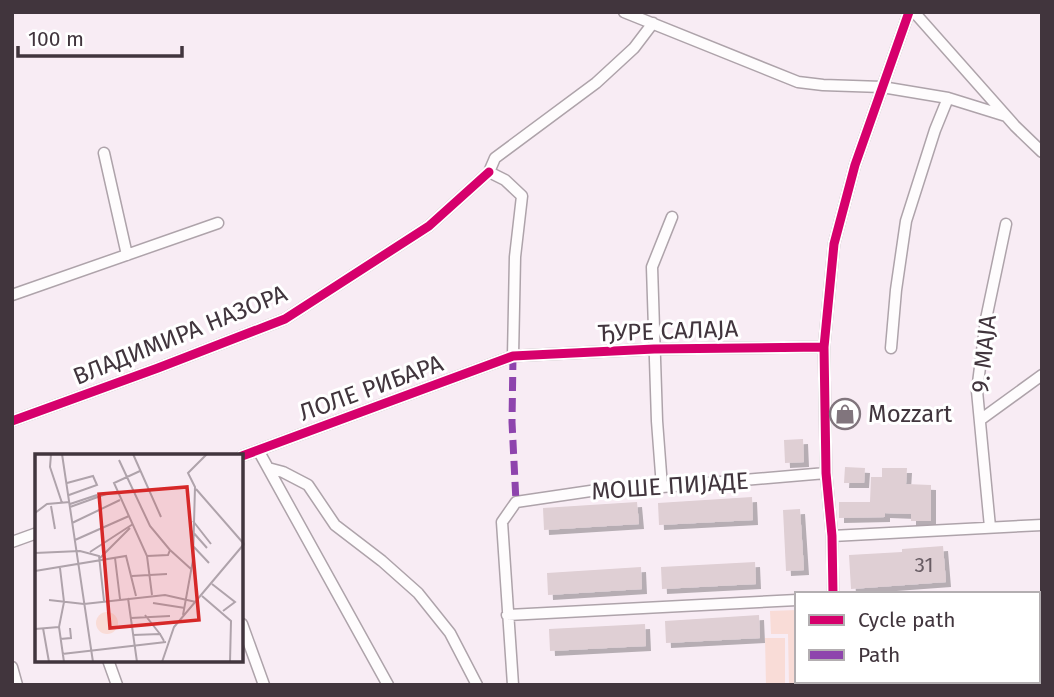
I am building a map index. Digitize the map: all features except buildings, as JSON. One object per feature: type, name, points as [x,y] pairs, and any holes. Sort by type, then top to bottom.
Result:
[{"type":"street","points":[[624,12],[797,82],[882,87],[948,98],[1006,116]]},
{"type":"street","points":[[833,592],[832,536],[826,473],[824,347],[834,244],[855,165],[911,12],[1042,152]]},
{"type":"street","name":"ВЛАДИМИРА НАЗОРА","points":[[12,421],[285,319],[429,226],[489,172],[495,158],[596,83],[634,48],[653,23]]},
{"type":"street","points":[[891,348],[906,221],[948,98]]},
{"type":"street","points":[[104,153],[127,255]]},
{"type":"street","points":[[489,172],[505,180],[522,195],[514,257],[513,356]]},
{"type":"street","points":[[662,487],[652,267],[672,216]]},
{"type":"street","points":[[12,295],[218,223]]},
{"type":"street","name":"9. МАЈА","points":[[990,527],[976,391],[986,319],[1006,224]]},
{"type":"street","name":"ЂУРЕ САЛАЈА","points":[[513,356],[654,349],[824,347]]},
{"type":"street","name":"ЛОЛЕ РИБАРА","points":[[243,456],[513,356]]},
{"type":"street","points":[[980,419],[1042,375]]},
{"type":"street","points":[[258,450],[388,685]]},
{"type":"street","points":[[268,468],[283,472],[308,485],[335,525],[418,593],[450,633],[477,685]]},
{"type":"street","name":"МОШЕ ПИЈАДЕ","points":[[507,615],[502,522],[516,502],[604,489],[662,487],[826,473]]},
{"type":"street","points":[[832,536],[1042,525]]},
{"type":"street","points":[[12,542],[35,534]]},
{"type":"street","points":[[513,685],[507,615],[795,600]]},
{"type":"street","points":[[243,627],[264,685]]},
{"type":"street","points":[[109,662],[117,685]]},
{"type":"street","points":[[12,667],[17,685]]},
{"type":"shaded area","points":[[795,610],[795,683],[825,685],[789,685],[788,634],[771,634],[770,611]]},
{"type":"shaded area","points":[[765,638],[785,638],[785,685],[766,685]]},
{"type":"shaded area","points":[[1040,658],[1042,685],[923,685],[1040,683]]},
{"type":"marked path","points":[[513,356],[512,422],[516,502]]},
{"type":"cycle path","points":[[833,592],[832,536],[826,473],[824,347],[834,244],[855,165],[909,12]]},
{"type":"cycle path","points":[[12,421],[285,319],[429,226],[489,172]]},
{"type":"cycle path","points":[[243,456],[513,356],[654,349],[824,347]]},
{"type":"place","name":"Mozzart","points":[[845,414]]}]
